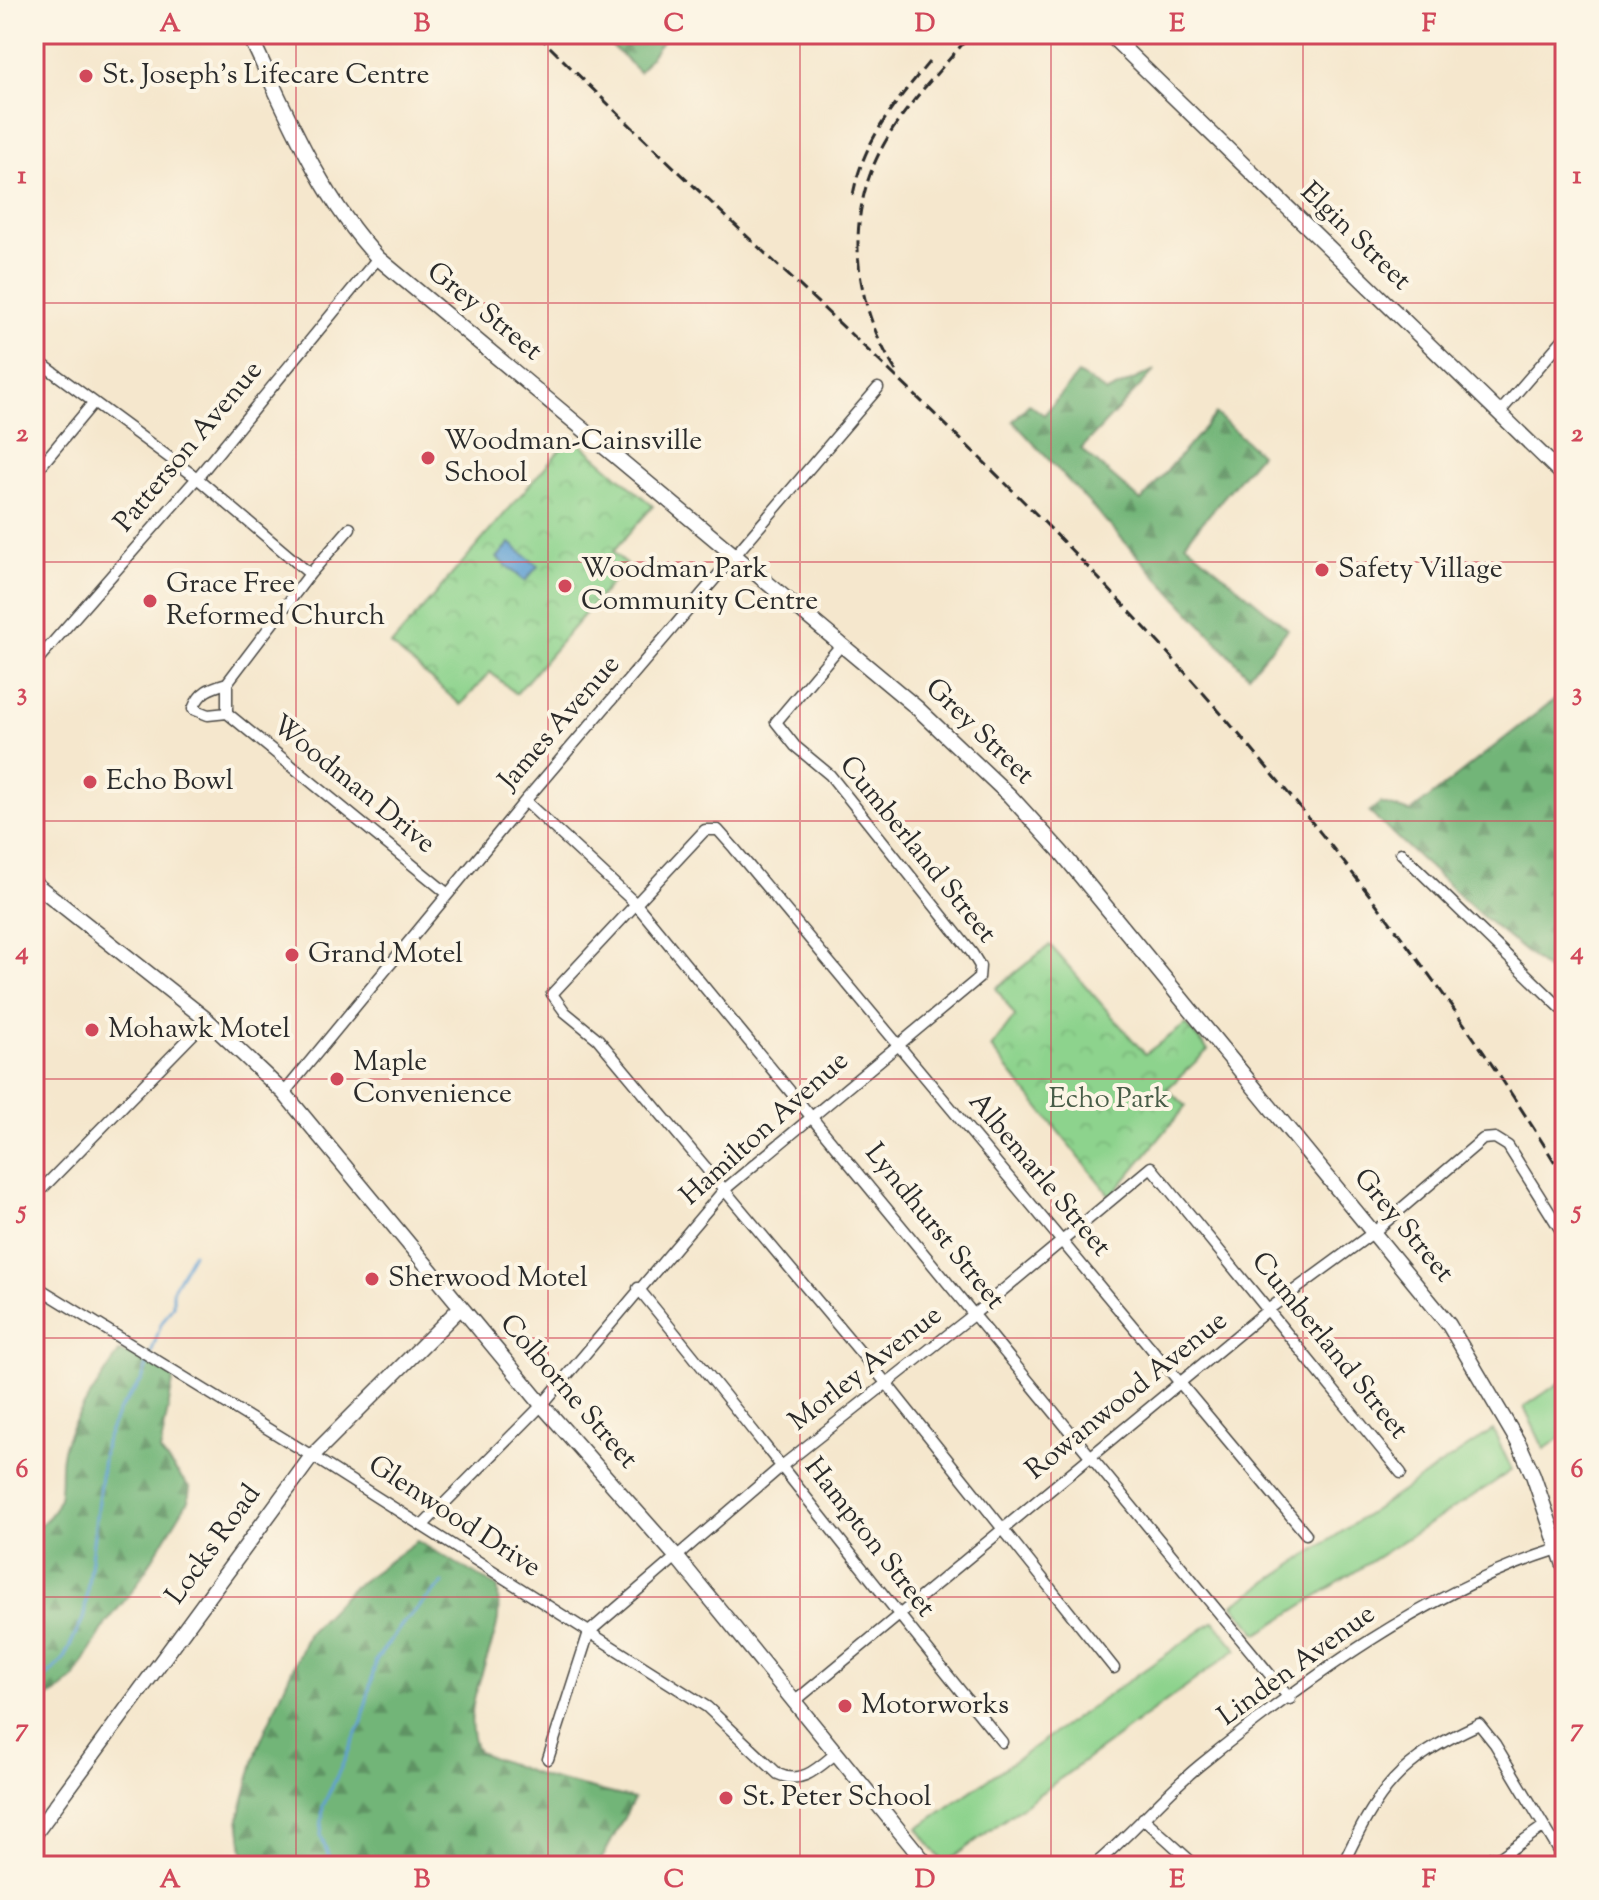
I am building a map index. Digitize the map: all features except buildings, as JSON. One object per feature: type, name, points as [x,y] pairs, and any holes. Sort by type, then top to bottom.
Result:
[{"type":"street","name":"Grey Street","points":[[249,34],[326,191],[348,224],[378,258],[842,644],[956,743],[1041,829],[1449,1325],[1487,1384],[1533,1475],[1565,1568]]},
{"type":"street","name":"Elgin Street","points":[[1109,34],[1565,477]]},
{"type":"street","name":"Patterson Avenue","points":[[34,664],[197,478],[378,258]]},
{"type":"street","points":[[1499,413],[1565,337]]},
{"type":"street","points":[[34,358],[197,478],[310,574]]},
{"type":"street","name":"James Avenue","points":[[284,1093],[525,801],[878,388]]},
{"type":"street","points":[[34,474],[94,402]]},
{"type":"street","name":"Woodman Drive","points":[[350,528],[310,574],[227,683],[209,688],[198,697],[193,709],[208,715],[227,713],[448,894]]},
{"type":"street","name":"Cumberland Street","points":[[842,644],[776,722],[795,746],[830,775],[972,953],[981,973],[977,982]]},
{"type":"street","points":[[227,683],[227,713]]},
{"type":"street","name":"Lyndhurst Street","points":[[525,801],[636,904],[1290,1699]]},
{"type":"street","name":"Albemarle Street","points":[[636,904],[705,830],[718,830],[1306,1534]]},
{"type":"street","points":[[1401,853],[1565,1012]]},
{"type":"street","name":"Colborne Street","points":[[34,883],[207,1020],[284,1093],[542,1405],[675,1555],[928,1866]]},
{"type":"street","points":[[636,904],[552,994],[565,1012],[598,1039],[887,1384],[1114,1668]]},
{"type":"street","name":"Hamilton Avenue","points":[[422,1526],[542,1405],[724,1190],[977,982]]},
{"type":"street","points":[[34,1197],[207,1020]]},
{"type":"street","name":"Rowanwood Avenue","points":[[794,1702],[1269,1309],[1374,1232],[1474,1145],[1489,1137],[1508,1146],[1565,1237]]},
{"type":"street","name":"Morley Avenue","points":[[589,1632],[783,1465],[973,1315],[1141,1172],[1151,1167],[1160,1174]]},
{"type":"street","name":"Cumberland Street","points":[[1160,1174],[1401,1473]]},
{"type":"street","name":"Glenwood Drive","points":[[34,1285],[312,1456],[707,1707],[786,1778],[802,1777],[815,1771],[835,1754]]},
{"type":"street","name":"Hampton Street","points":[[638,1288],[783,1465],[898,1616],[1002,1742]]},
{"type":"street","name":"Locks Road","points":[[34,1835],[312,1456],[461,1307]]},
{"type":"street","name":"Linden Avenue","points":[[1093,1866],[1200,1765],[1416,1611],[1493,1573],[1558,1549]]},
{"type":"street","points":[[548,1759],[589,1632]]},
{"type":"street","points":[[1342,1866],[1365,1817],[1386,1786],[1427,1752],[1479,1724],[1495,1744],[1565,1861]]},
{"type":"street","points":[[1143,1818],[1196,1866]]},
{"type":"street","points":[[1484,1866],[1489,1858],[1501,1862],[1544,1826]]},
{"type":"green space","points":[[599,34],[668,34],[639,72]]},
{"type":"green space","points":[[1155,370],[1081,449],[1141,501],[1216,414],[1260,454],[1185,543],[1288,629],[1248,675],[1013,421],[1029,404],[1044,415],[1078,374],[1107,392]]},
{"type":"green space","points":[[572,436],[653,506],[613,552],[627,565],[516,694],[490,672],[461,705],[391,645]]},
{"type":"green space","points":[[1565,691],[1565,978],[1562,982],[1482,916],[1369,812],[1380,803],[1411,812]]},
{"type":"green space","name":"Echo Park","points":[[1050,945],[1145,1054],[1186,1024],[1208,1050],[1167,1089],[1186,1106],[1111,1197],[991,1048],[1015,1016],[996,988]]},
{"type":"green space","points":[[119,1352],[149,1358],[174,1376],[160,1452],[190,1488],[188,1501],[134,1589],[107,1622],[74,1678],[58,1692],[34,1704],[34,1529],[55,1509],[66,1440]]},
{"type":"green space","points":[[1565,1379],[1565,1435],[1544,1449],[1524,1407]]},
{"type":"green space","points":[[1493,1430],[1512,1470],[1493,1483],[1258,1634],[1233,1605]]},
{"type":"green space","points":[[417,1541],[498,1587],[495,1635],[478,1685],[471,1719],[478,1752],[544,1777],[634,1799],[598,1866],[245,1866],[239,1818],[258,1747],[308,1633],[351,1589]]},
{"type":"green space","points":[[1214,1621],[1237,1649],[944,1864],[918,1828]]},
{"type":"water","points":[[510,543],[538,566],[525,581],[497,558]]},
{"type":"waterway","points":[[34,1689],[63,1660],[84,1617],[105,1442],[118,1412],[142,1380],[161,1324],[173,1305],[173,1289],[193,1253]]},
{"type":"waterway","points":[[332,1866],[321,1835],[323,1806],[362,1722],[376,1660],[404,1622],[443,1583]]},
{"type":"railway","points":[[537,34],[961,440],[1126,607],[1253,751],[1349,868],[1440,990],[1565,1179]]},
{"type":"railway","points":[[896,371],[881,344],[862,288],[858,230],[863,201],[871,172],[893,129],[971,34]]},
{"type":"railway","points":[[853,195],[872,140],[929,62]]},
{"type":"place","name":"St. Joseph's Lifecare Centre","points":[[86,76]]},
{"type":"place","name":"Woodman-Cainsville School","points":[[428,458]]},
{"type":"place","name":"Safety Village","points":[[1322,570]]},
{"type":"place","name":"Woodman Park Community Centre","points":[[565,586]]},
{"type":"place","name":"Grace Free Reformed Church","points":[[150,601]]},
{"type":"place","name":"Echo Bowl","points":[[90,782]]},
{"type":"place","name":"Grand Motel","points":[[292,955]]},
{"type":"place","name":"Mohawk Motel","points":[[92,1030]]},
{"type":"place","name":"Maple Convenience","points":[[337,1079]]},
{"type":"place","name":"Sherwood Motel","points":[[372,1279]]},
{"type":"place","name":"Motorworks","points":[[845,1706]]},
{"type":"place","name":"St. Peter School","points":[[726,1798]]}]
